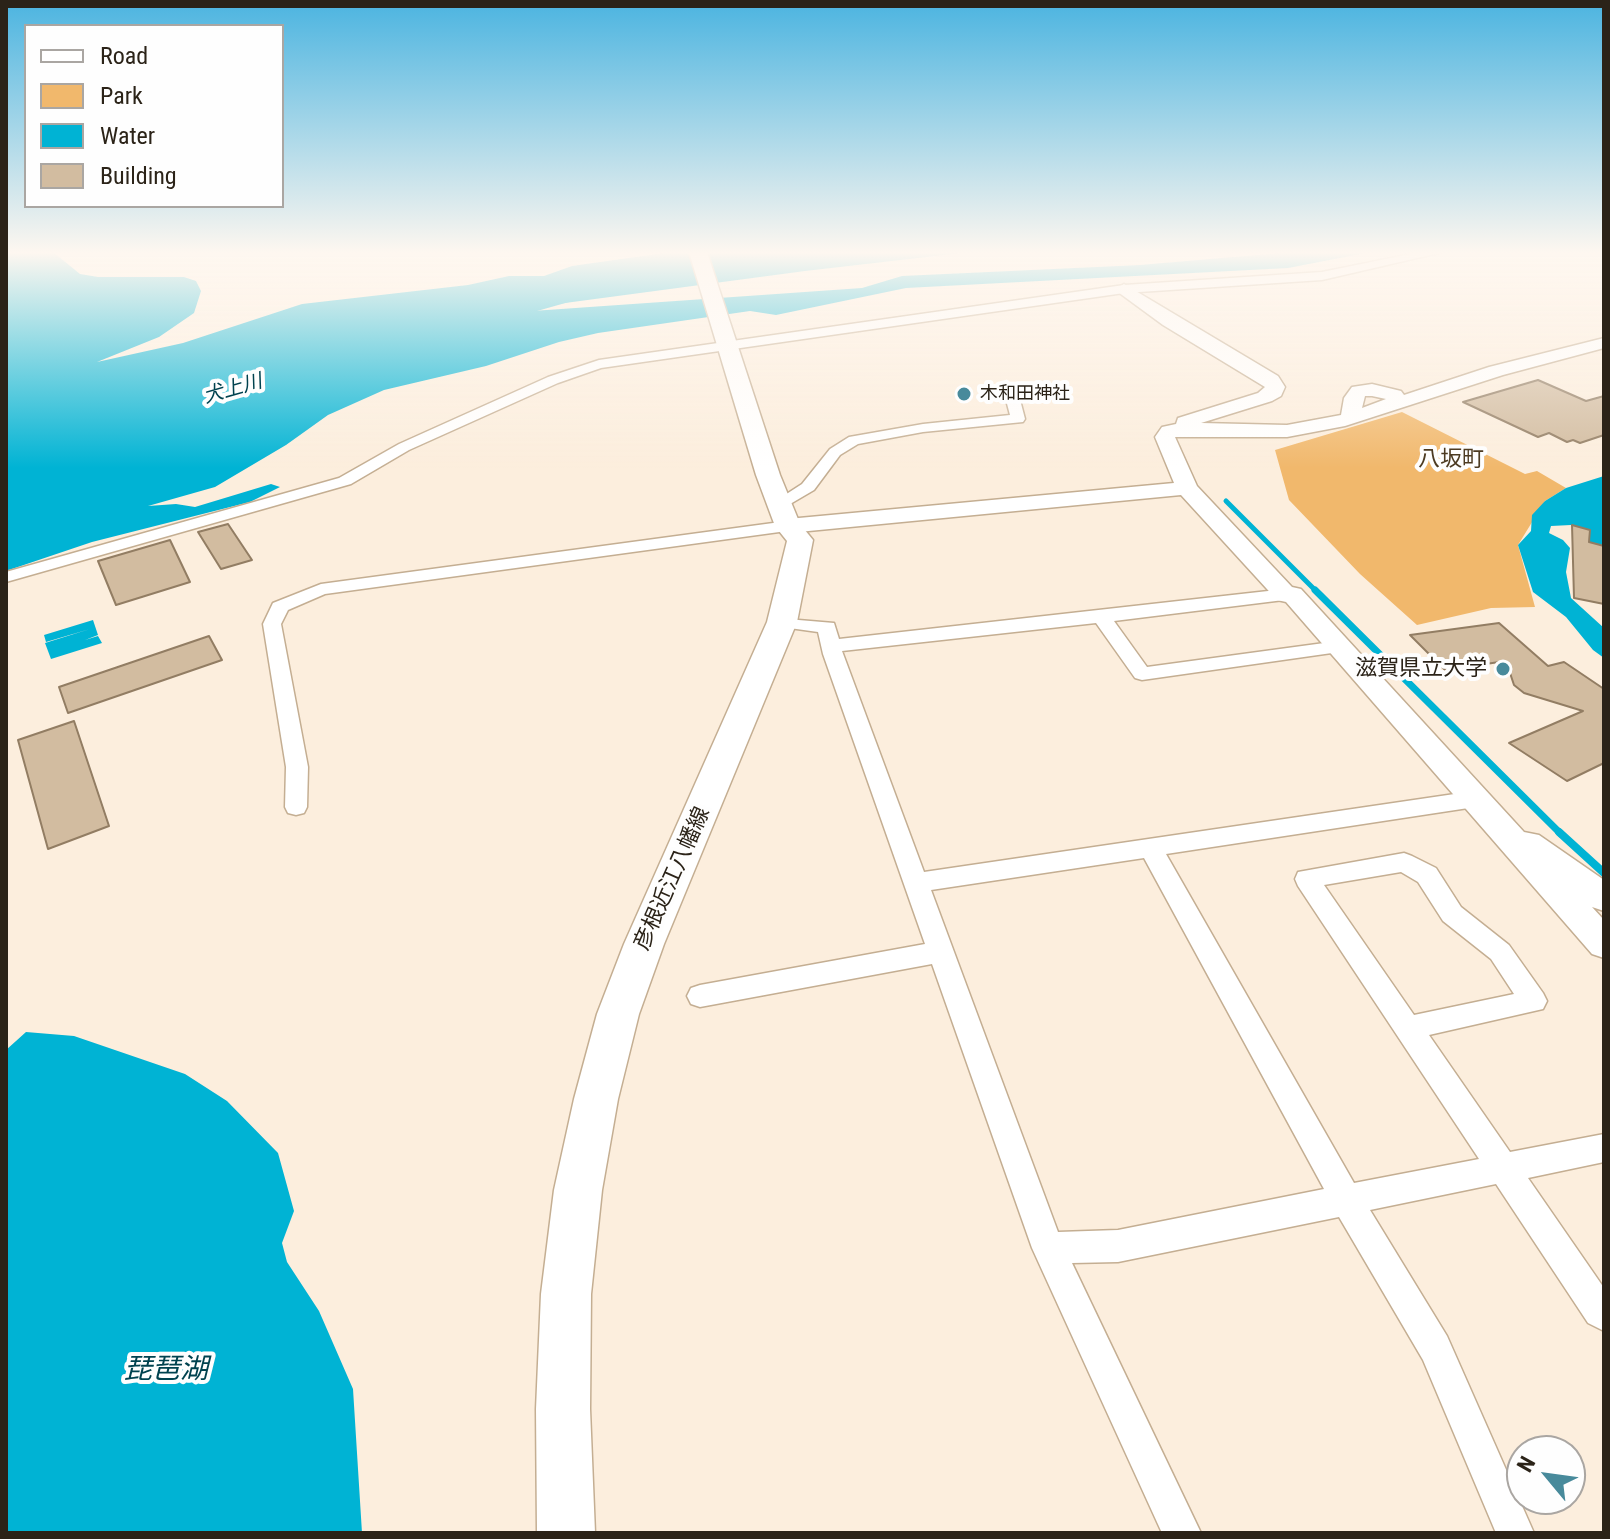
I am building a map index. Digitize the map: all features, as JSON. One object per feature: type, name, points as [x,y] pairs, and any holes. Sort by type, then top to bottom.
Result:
[{"type":"main road","name":"彦根近江八幡線","points":[[566,1533],[563,1409],[566,1294],[578,1190],[596,1099],[618,1014],[644,944],[782,622],[800,540],[784,515],[722,324]]},
{"type":"street","points":[[8,577],[345,481],[404,447],[553,380],[599,364],[728,342],[864,324]]},
{"type":"street","points":[[1174,324],[1271,380],[1274,392],[1265,397],[1176,425],[1165,437],[1187,488],[1286,595]]},
{"type":"street","points":[[1169,431],[1287,431],[1350,418],[1354,398],[1359,391],[1372,390],[1394,395],[1397,399],[1391,405],[1496,371],[1604,343]]},
{"type":"street","points":[[784,515],[835,452],[854,440],[923,428],[1018,419],[1012,396]]},
{"type":"street","points":[[1265,397],[1316,425]]},
{"type":"street","points":[[296,807],[297,767],[272,624],[280,607],[321,589],[784,515],[1187,488]]},
{"type":"street","points":[[831,646],[1292,594],[1604,944]]},
{"type":"street","points":[[1101,617],[1142,674],[1339,647]]},
{"type":"street","points":[[782,622],[827,627],[831,646],[1048,1248],[1182,1533]]},
{"type":"street","points":[[916,883],[1151,848],[1482,808],[1604,898]]},
{"type":"street","points":[[1151,848],[1346,1199],[1435,1348],[1515,1533]]},
{"type":"street","points":[[1408,1028],[1534,1001],[1500,952],[1452,914],[1427,875],[1404,862],[1307,879],[1391,1003],[1503,1168],[1604,1314]]},
{"type":"street","points":[[700,996],[941,952]]},
{"type":"street","points":[[1048,1248],[1118,1246],[1604,1148]]},
{"type":"green space","points":[[1402,412],[1525,474],[1537,471],[1566,488],[1545,501],[1518,545],[1535,607],[1491,608],[1417,625],[1360,574],[1289,500],[1275,450]]},
{"type":"water","points":[[6,324],[178,324],[159,337],[97,362],[183,343],[242,324],[661,324],[559,342],[486,366],[384,390],[328,415],[286,445],[215,487],[148,506],[176,504],[195,507],[271,484],[280,487],[250,502],[92,542],[6,571]]},
{"type":"water","points":[[1604,476],[1604,546],[1589,542],[1590,530],[1571,525],[1551,526],[1549,533],[1563,540],[1570,548],[1566,572],[1571,598],[1604,628],[1604,658],[1593,650],[1566,617],[1533,592],[1518,545],[1531,531],[1532,515],[1545,501],[1566,488]]},
{"type":"water","points":[[93,620],[98,635],[85,640],[98,636],[102,643],[51,659],[45,643],[90,629],[46,642],[44,635]]},
{"type":"water","name":"琵琶湖","points":[[26,1032],[74,1036],[185,1074],[227,1101],[278,1153],[294,1211],[282,1243],[287,1262],[319,1311],[353,1389],[362,1533],[6,1533],[6,1050]]},
{"type":"building","points":[[1538,380],[1586,401],[1604,396],[1604,435],[1580,443],[1573,440],[1567,442],[1549,433],[1538,437],[1463,402]]},
{"type":"building","points":[[228,524],[252,560],[221,569],[198,532]]},
{"type":"building","points":[[1572,525],[1590,530],[1589,542],[1604,546],[1604,604],[1574,598]]},
{"type":"building","points":[[170,540],[190,582],[116,605],[98,561]]},
{"type":"building","points":[[1499,623],[1548,666],[1564,662],[1604,689],[1604,763],[1567,781],[1509,743],[1583,711],[1524,693],[1514,685],[1506,661],[1445,670],[1410,635]]},
{"type":"building","points":[[209,636],[222,660],[68,713],[59,687]]},
{"type":"building","points":[[74,721],[109,826],[48,849],[18,740]]},
{"type":"waterway","name":"犬上川","points":[[445,330],[467,324]]},
{"type":"waterway","points":[[1226,501],[1315,590]]},
{"type":"waterway","points":[[1315,590],[1561,834]]},
{"type":"waterway","points":[[1559,832],[1604,873]]},
{"type":"place","name":"木和田神社","points":[[964,394]]},
{"type":"place","name":"滋賀県立大学","points":[[1503,669]]},
{"type":"district","name":"八坂町","points":[[1451,460]]}]
